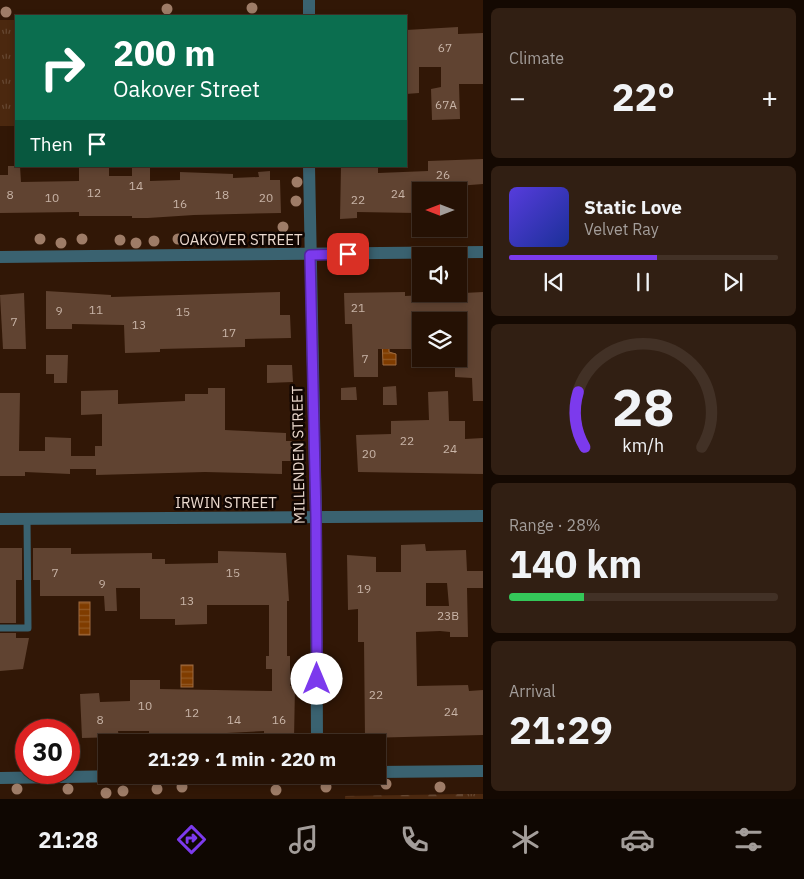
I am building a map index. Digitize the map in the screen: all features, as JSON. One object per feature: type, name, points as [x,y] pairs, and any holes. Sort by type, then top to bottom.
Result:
[{"type":"street","points":[[309,0],[309,15]]},
{"type":"street","name":"MILLENDEN STREET","points":[[309,167],[318,734]]},
{"type":"street","name":"OAKOVER STREET","points":[[0,258],[483,252]]},
{"type":"street","name":"IRWIN STREET","points":[[0,519],[483,516]]},
{"type":"street","points":[[386,772],[483,771]]},
{"type":"street","points":[[0,778],[98,776]]},
{"type":"lane","points":[[0,628],[28,628],[27,519]]},
{"type":"green space","points":[[0,20],[15,20],[15,126],[0,126]]},
{"type":"green space","points":[[463,794],[483,794],[483,799],[463,799]]},
{"type":"green space","points":[[463,794],[463,799],[345,799],[345,796]]},
{"type":"shaded area","points":[[382,337],[389,337],[389,352],[396,354],[396,365],[383,365]]},
{"type":"shaded area","points":[[79,602],[90,602],[90,635],[79,635]]},
{"type":"shaded area","points":[[181,665],[193,665],[193,687],[181,687]]},
{"type":"building","points":[[458,27],[458,34],[483,33],[483,84],[459,84],[460,119],[432,120],[431,89],[441,87],[441,67],[419,67],[419,93],[407,94],[407,30]]},
{"type":"building","points":[[483,159],[483,184],[468,185],[468,182],[412,182],[412,213],[357,212],[357,218],[340,219],[341,167],[378,167],[378,173],[428,171],[428,161]]},
{"type":"building","points":[[8,166],[20,167],[21,182],[79,181],[79,167],[109,167],[109,176],[132,176],[132,167],[150,167],[150,181],[180,180],[180,172],[233,174],[233,178],[259,177],[258,172],[270,171],[270,180],[280,180],[281,213],[132,218],[132,216],[79,216],[79,212],[0,213],[0,175],[8,175]]},
{"type":"building","points":[[46,291],[111,295],[111,297],[280,292],[280,315],[290,315],[291,338],[245,339],[245,347],[160,349],[160,352],[125,353],[124,325],[72,324],[72,329],[46,329]]},
{"type":"building","points":[[405,292],[405,296],[412,296],[412,302],[467,302],[467,293],[483,292],[483,401],[473,401],[472,378],[455,377],[455,367],[467,367],[467,312],[412,312],[412,349],[378,349],[378,377],[354,377],[352,324],[345,324],[344,293]]},
{"type":"building","points":[[24,293],[26,349],[3,349],[0,295]]},
{"type":"building","points":[[46,355],[68,355],[67,383],[54,383],[54,374],[46,374]]},
{"type":"building","points":[[267,365],[292,365],[293,382],[267,383]]},
{"type":"building","points":[[396,386],[397,405],[383,405],[383,387]]},
{"type":"building","points":[[356,387],[357,400],[341,400],[341,388]]},
{"type":"building","points":[[208,388],[225,388],[225,430],[286,433],[286,441],[292,441],[292,461],[282,461],[282,474],[205,472],[96,475],[96,469],[70,469],[70,474],[25,472],[25,476],[0,476],[0,393],[20,393],[19,451],[45,451],[45,437],[71,438],[71,456],[95,456],[95,446],[102,446],[102,414],[81,415],[81,391],[118,390],[118,404],[185,401],[185,394],[208,394]]},
{"type":"building","points":[[448,391],[449,421],[465,421],[465,439],[483,438],[483,474],[358,472],[356,435],[391,434],[391,421],[429,420],[428,392]]},
{"type":"building","points":[[425,544],[426,551],[466,550],[467,571],[483,571],[483,588],[467,588],[468,637],[450,637],[450,632],[440,631],[416,632],[417,686],[468,685],[469,691],[483,690],[483,735],[386,737],[386,734],[365,734],[364,642],[358,642],[358,609],[348,610],[347,555],[376,557],[376,572],[401,572],[401,545]],"holes":[[[426,583],[447,583],[449,606],[426,606]]]},
{"type":"building","points":[[0,548],[22,548],[22,580],[16,580],[16,623],[0,623]]},
{"type":"building","points":[[33,548],[71,548],[71,554],[152,553],[152,559],[165,559],[165,564],[218,563],[218,551],[286,553],[289,601],[287,601],[287,656],[290,656],[290,686],[295,686],[294,734],[264,734],[264,731],[227,734],[149,734],[149,731],[118,731],[118,734],[98,734],[98,738],[82,738],[80,694],[99,693],[100,702],[130,701],[130,680],[160,680],[160,689],[272,691],[272,669],[266,669],[266,656],[269,656],[269,605],[207,605],[207,624],[175,625],[175,619],[140,619],[140,588],[116,588],[117,611],[105,611],[104,596],[40,596],[40,580],[33,580]]},
{"type":"building","points":[[0,633],[16,633],[16,638],[29,638],[23,669],[0,671]]},
{"type":"route","points":[[317,679],[316,518],[310,255],[348,254]]}]
